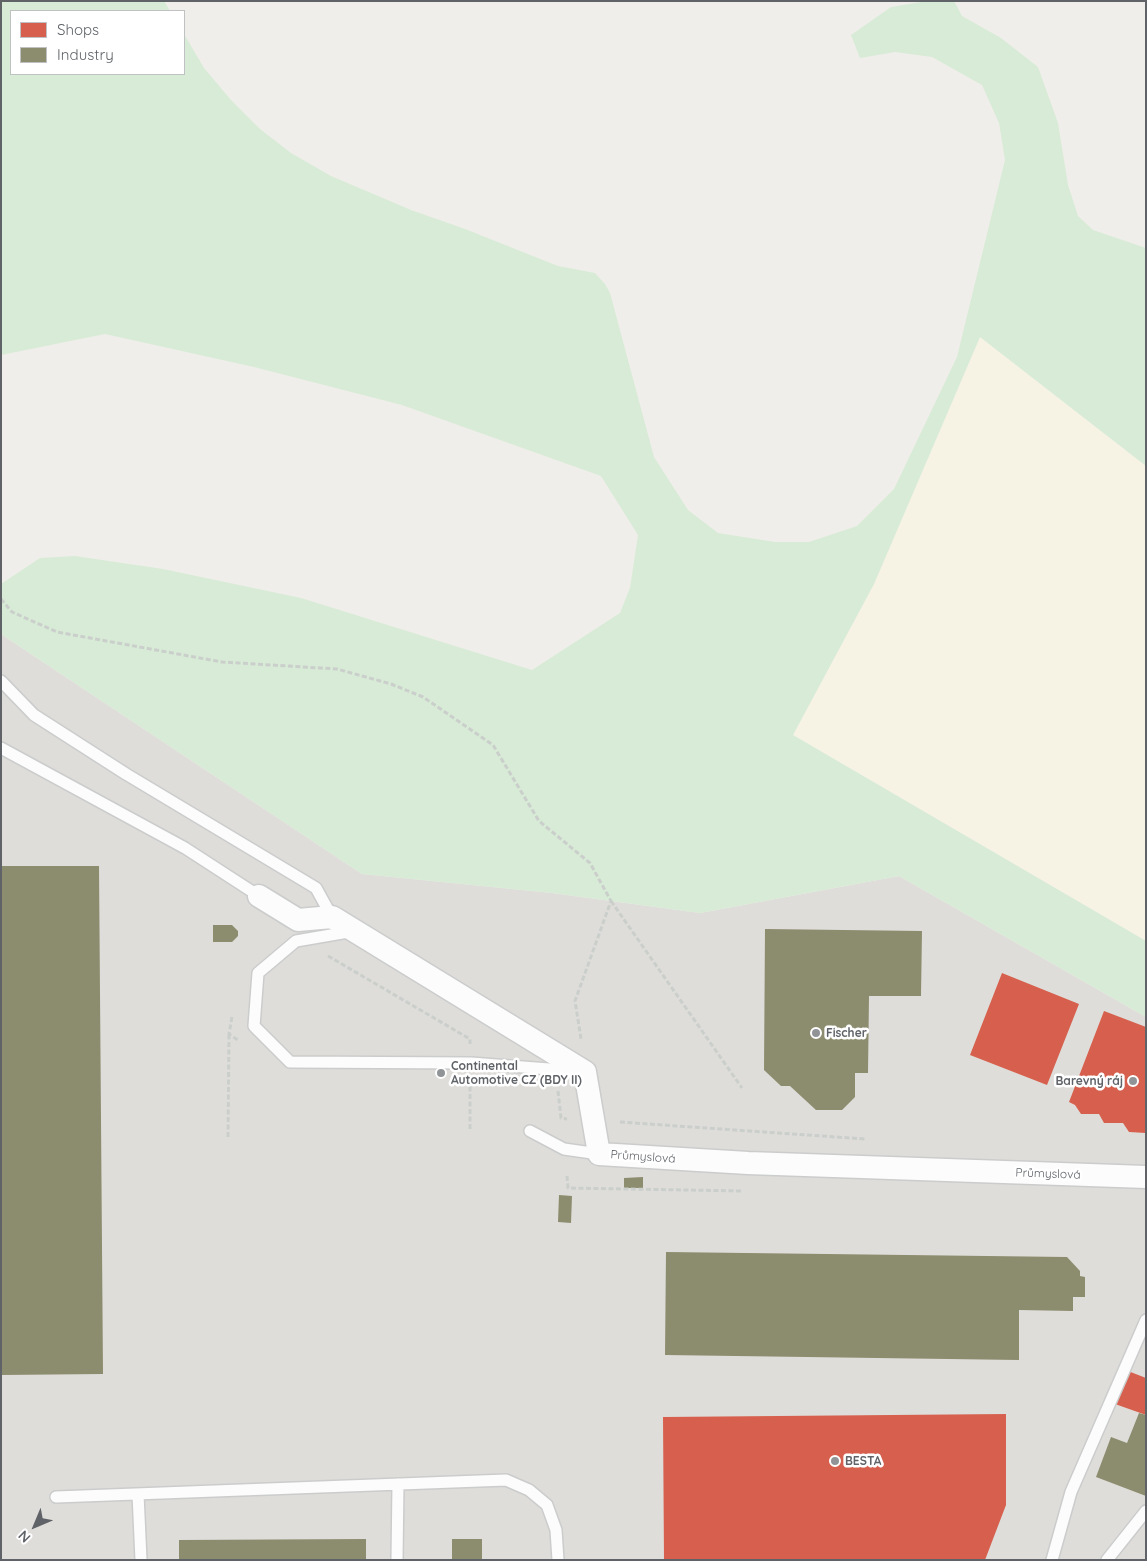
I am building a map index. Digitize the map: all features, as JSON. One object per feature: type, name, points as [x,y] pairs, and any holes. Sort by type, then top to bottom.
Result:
[{"type":"street","points":[[260,896],[298,920],[332,917],[585,1072]]},
{"type":"street","name":"Průmyslová","points":[[585,1072],[599,1154],[748,1163],[1146,1177]]},
{"type":"lane","points":[[1,681],[34,715],[126,774],[316,888],[332,917]]},
{"type":"lane","points":[[1,748],[185,848],[260,896]]},
{"type":"lane","points":[[355,931],[296,942],[258,973],[254,1026],[290,1062],[470,1064],[585,1072]]},
{"type":"lane","points":[[530,1131],[564,1149],[599,1154]]},
{"type":"lane","points":[[1052,1560],[1071,1492],[1146,1320]]},
{"type":"lane","points":[[56,1497],[506,1480],[529,1490],[546,1505],[556,1530],[558,1560]]},
{"type":"lane","points":[[397,1560],[398,1484]]},
{"type":"lane","points":[[138,1494],[140,1560]]},
{"type":"lane","points":[[1106,1560],[1146,1511]]},
{"type":"path","points":[[1,598],[12,612],[57,632],[222,662],[337,669],[392,684],[423,697],[493,744],[539,821],[590,863],[611,901],[742,1088]]},
{"type":"path","points":[[585,1072],[575,1001],[611,901]]},
{"type":"path","points":[[323,954],[340,961],[470,1039],[470,1044]]},
{"type":"path","points":[[228,1137],[229,1034]]},
{"type":"path","points":[[470,1080],[470,1129]]},
{"type":"path","points":[[561,1118],[562,1124]]},
{"type":"path","points":[[567,1176],[568,1188]]},
{"type":"shaded area","points":[[980,337],[1146,466],[1146,941],[793,735],[874,584]]},
{"type":"shaded area","points":[[1,634],[362,874],[552,893],[700,913],[899,876],[1146,1017],[1146,1560],[1,1560]]},
{"type":"green space","points":[[1,1],[164,1],[169,10],[10,10],[10,75],[185,75],[185,36],[204,68],[231,100],[260,129],[291,153],[331,176],[411,210],[558,266],[595,273],[610,293],[654,457],[688,510],[718,533],[775,542],[809,542],[857,526],[894,489],[957,357],[1005,160],[999,123],[982,85],[932,57],[895,52],[860,58],[851,35],[891,7],[927,1],[954,1],[962,16],[1001,38],[1038,67],[1058,123],[1068,185],[1078,216],[1093,230],[1146,248],[1146,466],[980,337],[874,584],[793,735],[1146,941],[1146,1017],[899,876],[700,913],[552,893],[362,874],[1,634],[1,584],[40,558],[75,556],[163,569],[301,598],[532,670],[620,613],[630,588],[638,535],[601,476],[402,405],[254,367],[105,334],[1,355]]},
{"type":"building: Shops","points":[[1002,973],[1079,1004],[1047,1085],[970,1055]]},
{"type":"building: Shops","points":[[1104,1011],[1146,1027],[1146,1133],[1129,1132],[1123,1123],[1104,1123],[1099,1114],[1081,1114],[1075,1105],[1069,1102]]},
{"type":"building: Shops","points":[[1128,1371],[1146,1378],[1146,1415],[1115,1404]]},
{"type":"building: Shops","name":"BESTA","points":[[1006,1414],[1006,1505],[985,1560],[664,1560],[663,1417]]},
{"type":"building: Industry","points":[[1,866],[99,866],[103,1374],[1,1375]]},
{"type":"building: Industry","points":[[213,925],[232,925],[238,931],[238,936],[232,942],[213,942]]},
{"type":"building: Industry","name":"Fischer","points":[[765,929],[922,931],[921,996],[869,996],[868,1073],[855,1073],[855,1097],[842,1110],[816,1110],[790,1086],[781,1086],[764,1070]]},
{"type":"building: Industry","points":[[643,1177],[643,1188],[624,1188],[624,1178]]},
{"type":"building: Industry","points":[[559,1195],[572,1196],[571,1223],[558,1222]]},
{"type":"building: Industry","points":[[666,1252],[1067,1257],[1080,1271],[1080,1276],[1085,1277],[1085,1297],[1073,1297],[1073,1311],[1019,1310],[1019,1360],[665,1355]]},
{"type":"building: Industry","points":[[1139,1413],[1146,1415],[1146,1496],[1096,1477],[1111,1437],[1127,1443]]},
{"type":"building: Industry","points":[[366,1539],[366,1560],[179,1560],[179,1540]]},
{"type":"building: Industry","points":[[452,1539],[482,1539],[482,1560],[452,1560]]},
{"type":"place","name":"Fischer","points":[[816,1033]]},
{"type":"place","name":"Continental Automotive CZ (BDY II)","points":[[441,1073]]},
{"type":"place","name":"Barevný ráj","points":[[1133,1081]]},
{"type":"place","name":"BESTA","points":[[835,1461]]}]
